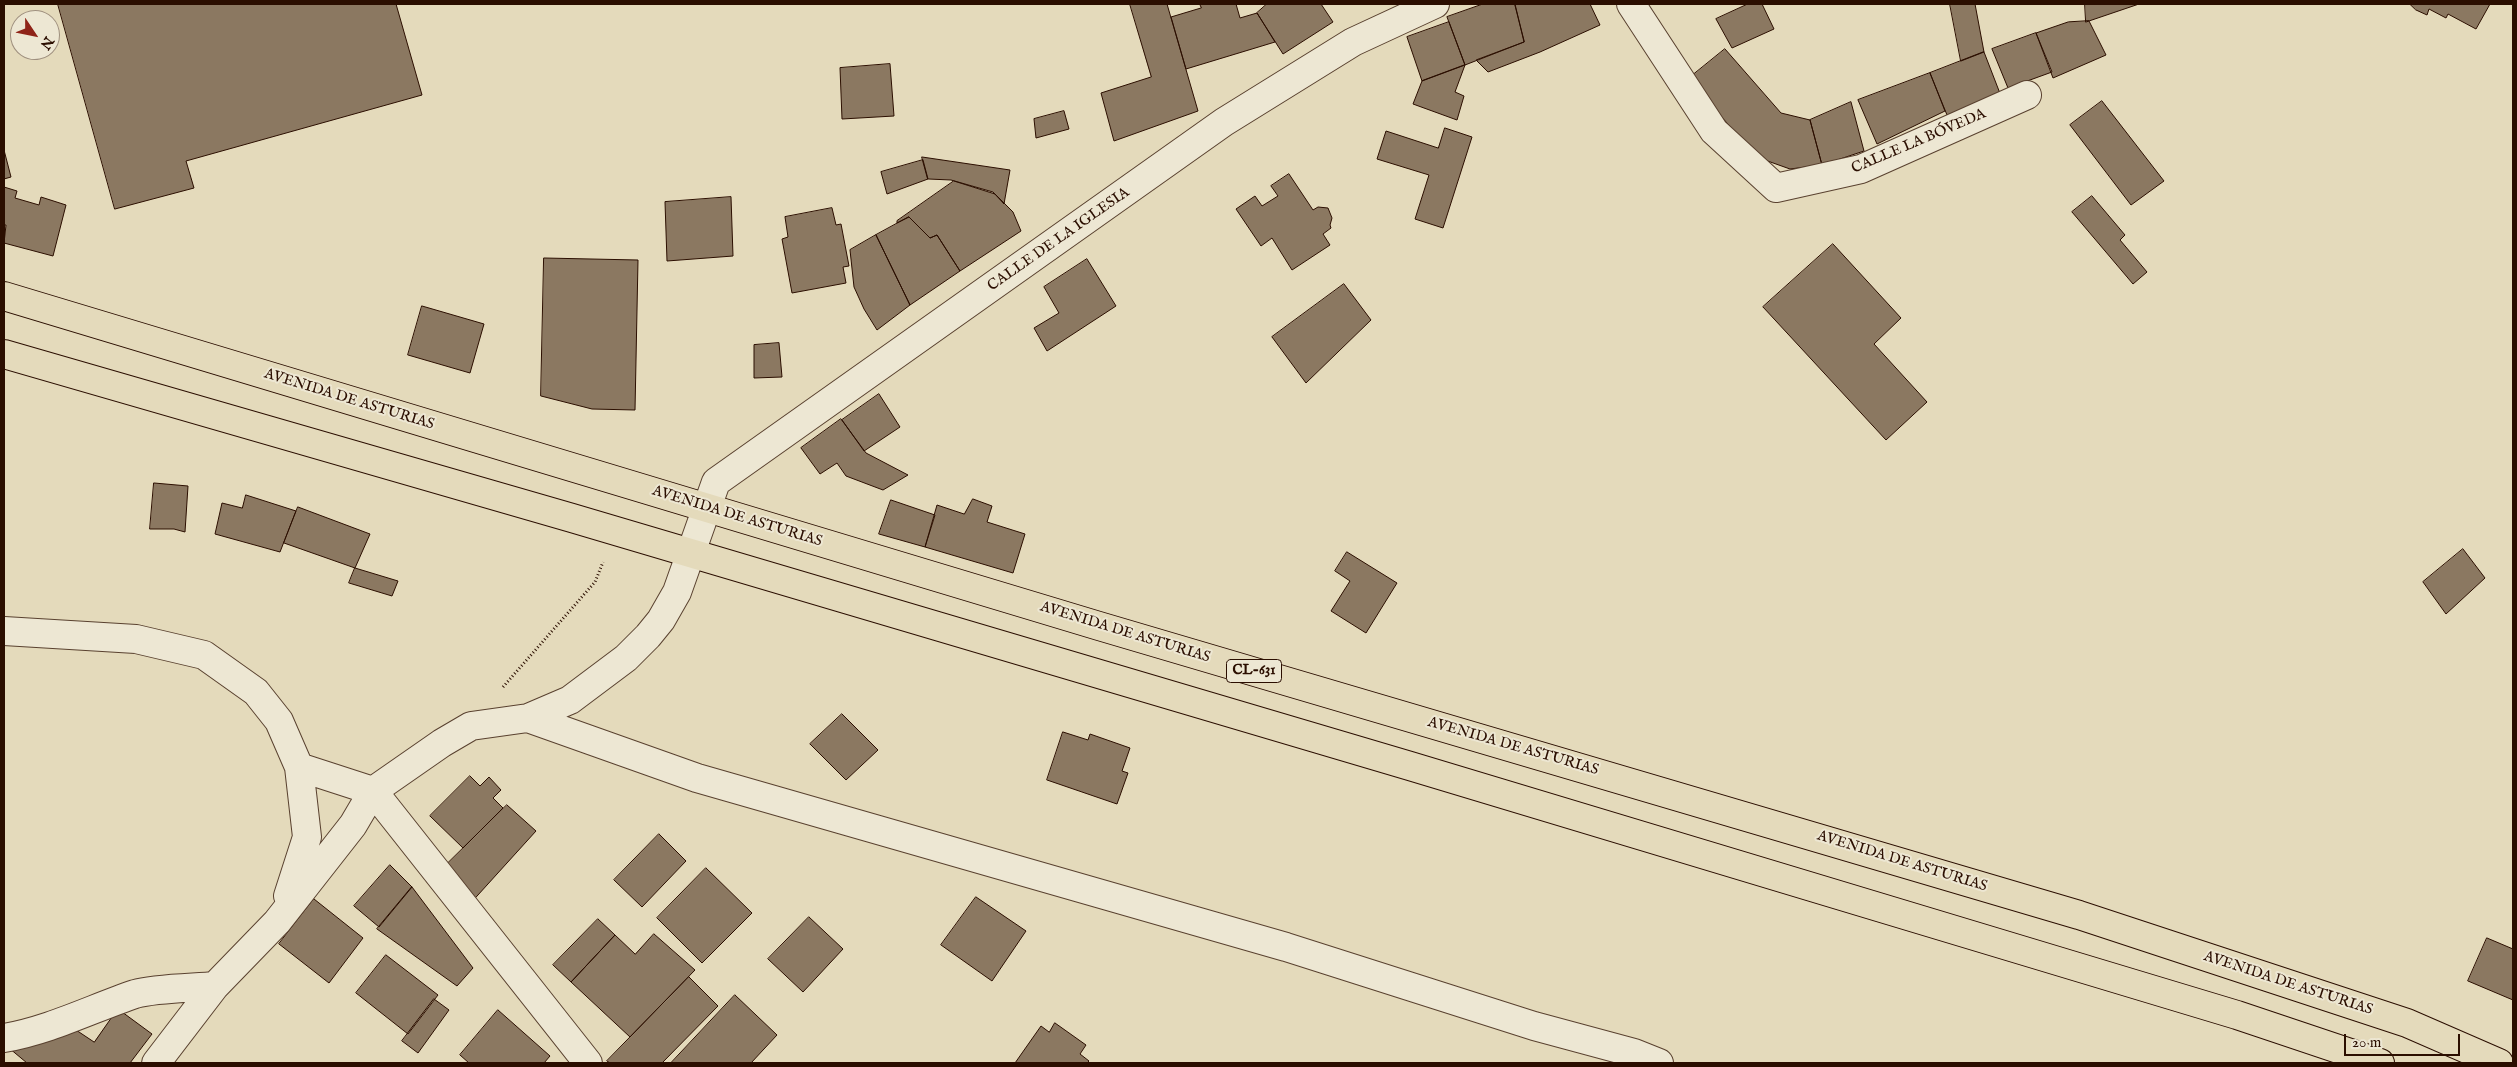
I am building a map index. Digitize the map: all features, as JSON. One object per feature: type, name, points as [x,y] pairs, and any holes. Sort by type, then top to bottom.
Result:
[{"type":"main road","name":"AVENIDA DE ASTURIAS","points":[[4,296],[1108,628],[2079,915],[2406,1023],[2499,1063]]},
{"type":"main road","points":[[4,354],[690,553],[1789,880],[2237,1015],[2380,1063]]},
{"type":"street","name":"CALLE DE LA IGLESIA","points":[[528,718],[570,700],[626,658],[661,620],[677,592],[716,482],[1224,122],[1353,42],[1435,4]]},
{"type":"street","name":"CALLE LA BÓVEDA","points":[[1631,4],[1714,131],[1776,188],[1861,169],[2027,95]]},
{"type":"street","points":[[4,631],[136,639],[204,655],[256,692],[278,721],[299,767],[307,837],[294,881],[278,922]]},
{"type":"street","points":[[156,1063],[215,986],[278,922],[353,825],[373,791],[442,742],[471,726],[528,718],[696,778],[1286,947],[1534,1026],[1634,1053],[1659,1063]]},
{"type":"street","points":[[299,767],[373,791],[588,1063]]},
{"type":"street","points":[[4,1038],[25,1034],[80,1016],[137,994],[215,986]]},
{"type":"path","points":[[538,646],[595,582],[606,556]]},
{"type":"building","points":[[58,4],[396,4],[422,95],[186,161],[194,188],[115,209]]},
{"type":"building","points":[[1130,4],[1167,4],[1198,111],[1114,141],[1101,93],[1151,77]]},
{"type":"building","points":[[1200,4],[1236,4],[1240,18],[1257,13],[1275,42],[1186,69],[1171,17],[1201,8]]},
{"type":"building","points":[[1267,4],[1321,4],[1333,22],[1283,54],[1257,13]]},
{"type":"building","points":[[1483,4],[1515,4],[1524,42],[1465,65],[1447,17]]},
{"type":"building","points":[[1515,4],[1590,4],[1600,25],[1540,52],[1488,72],[1476,60],[1524,42]]},
{"type":"building","points":[[1748,4],[1762,4],[1774,29],[1732,48],[1716,19]]},
{"type":"building","points":[[1950,4],[1975,4],[1984,52],[1961,61]]},
{"type":"building","points":[[2085,4],[2139,4],[2086,22]]},
{"type":"building","points":[[2410,4],[2490,4],[2476,29],[2448,14],[2446,18],[2429,9],[2427,15],[2416,10]]},
{"type":"building","points":[[2089,21],[2106,55],[2053,78],[2036,33],[2068,22]]},
{"type":"building","points":[[1449,22],[1465,65],[1422,81],[1407,37]]},
{"type":"building","points":[[2036,33],[2052,72],[2008,88],[1992,49]]},
{"type":"building","points":[[1725,49],[1781,113],[1810,120],[1822,165],[1790,169],[1762,159],[1750,149],[1688,79]]},
{"type":"building","points":[[1984,52],[2001,96],[1947,115],[1930,73]]},
{"type":"building","points":[[890,64],[894,116],[842,119],[840,68]]},
{"type":"building","points":[[1465,65],[1455,92],[1464,96],[1457,120],[1413,104],[1422,81]]},
{"type":"building","points":[[1930,73],[1945,111],[1877,144],[1858,100]]},
{"type":"building","points":[[2102,101],[2164,181],[2131,205],[2070,125]]},
{"type":"building","points":[[1851,102],[1864,151],[1822,165],[1810,120]]},
{"type":"building","points":[[1064,111],[1069,129],[1036,138],[1034,119]]},
{"type":"building","points":[[1445,128],[1472,137],[1443,228],[1415,219],[1429,175],[1377,159],[1386,131],[1438,148]]},
{"type":"building","points":[[4,150],[11,177],[4,179]]},
{"type":"building","points":[[922,157],[1010,170],[1004,204],[993,192],[951,180],[928,179]]},
{"type":"building","points":[[923,160],[928,179],[887,194],[881,172]]},
{"type":"building","points":[[1289,174],[1313,210],[1318,207],[1328,208],[1332,218],[1331,228],[1323,234],[1330,245],[1292,270],[1272,238],[1261,246],[1236,209],[1255,196],[1262,206],[1278,196],[1271,186]]},
{"type":"building","points":[[954,181],[995,194],[1013,212],[1021,231],[960,271],[937,235],[930,238],[909,217],[897,223],[897,221]]},
{"type":"building","points":[[4,187],[17,191],[15,198],[39,205],[41,197],[66,205],[53,256],[4,243],[6,225],[4,225]]},
{"type":"building","points":[[2092,196],[2125,235],[2120,240],[2147,272],[2133,284],[2072,212]]},
{"type":"building","points":[[731,197],[733,256],[667,261],[665,202]]},
{"type":"building","points":[[832,208],[836,225],[841,224],[849,266],[843,267],[846,283],[792,293],[782,239],[788,237],[785,217]]},
{"type":"building","points":[[909,217],[930,238],[937,235],[960,271],[910,305],[876,235]]},
{"type":"building","points":[[876,235],[910,305],[877,330],[864,309],[854,287],[850,250]]},
{"type":"building","points":[[1833,244],[1901,318],[1874,344],[1927,402],[1886,440],[1763,307]]},
{"type":"building","points":[[544,258],[638,260],[635,410],[592,409],[541,396]]},
{"type":"building","points":[[1087,259],[1116,306],[1047,351],[1034,328],[1059,313],[1044,287]]},
{"type":"building","points":[[1344,284],[1371,320],[1306,383],[1272,337]]},
{"type":"building","points":[[422,306],[484,324],[470,373],[408,355]]},
{"type":"building","points":[[779,343],[782,377],[754,378],[754,345]]},
{"type":"building","points":[[879,394],[900,427],[864,451],[842,420]]},
{"type":"building","points":[[841,419],[866,453],[908,475],[883,490],[846,476],[837,463],[820,474],[801,448]]},
{"type":"building","points":[[154,483],[188,486],[185,532],[174,529],[150,529]]},
{"type":"building","points":[[246,495],[296,511],[280,552],[215,534],[222,503],[242,508]]},
{"type":"building","points":[[973,499],[992,506],[987,522],[1025,534],[1013,573],[925,547],[937,505],[964,514]]},
{"type":"building","points":[[891,500],[935,515],[925,547],[879,534]]},
{"type":"building","points":[[298,507],[370,534],[355,568],[284,543]]},
{"type":"building","points":[[2463,549],[2485,578],[2446,614],[2423,582]]},
{"type":"building","points":[[1347,552],[1397,583],[1366,633],[1331,611],[1350,581],[1335,571]]},
{"type":"building","points":[[355,568],[398,581],[392,596],[349,583]]},
{"type":"building","points":[[842,714],[878,750],[846,780],[810,744]]},
{"type":"building","points":[[1063,732],[1088,740],[1090,734],[1130,748],[1122,771],[1128,773],[1117,804],[1047,780]]},
{"type":"building","points":[[470,776],[480,786],[489,777],[501,790],[493,798],[503,808],[463,848],[430,816]]},
{"type":"building","points":[[507,805],[536,831],[468,906],[440,871]]},
{"type":"building","points":[[659,834],[686,861],[642,907],[614,880]]},
{"type":"building","points":[[390,865],[412,887],[379,927],[354,906]]},
{"type":"building","points":[[706,868],[752,913],[702,963],[657,918]]},
{"type":"building","points":[[412,887],[473,968],[457,986],[377,929]]},
{"type":"building","points":[[976,897],[1026,931],[992,981],[941,945]]},
{"type":"building","points":[[314,899],[363,938],[329,983],[279,944]]},
{"type":"building","points":[[809,917],[843,949],[803,992],[768,959]]},
{"type":"building","points":[[598,919],[615,935],[571,982],[553,965]]},
{"type":"building","points":[[654,934],[695,970],[630,1037],[571,982],[615,935],[635,954]]},
{"type":"building","points":[[2487,938],[2513,949],[2513,1000],[2468,981]]},
{"type":"building","points":[[386,955],[438,995],[408,1034],[356,993]]},
{"type":"building","points":[[689,977],[718,1006],[662,1063],[610,1063],[607,1061]]},
{"type":"building","points":[[735,995],[777,1035],[751,1063],[671,1063]]},
{"type":"building","points":[[434,999],[449,1010],[418,1053],[402,1041]]},
{"type":"building","points":[[118,1009],[152,1034],[130,1063],[27,1063],[9,1048],[73,1028],[94,1042]]},
{"type":"building","points":[[498,1010],[550,1056],[544,1063],[469,1063],[460,1055]]},
{"type":"building","points":[[1055,1023],[1086,1045],[1080,1054],[1089,1061],[1087,1063],[1015,1063],[1041,1026],[1049,1032]]}]
